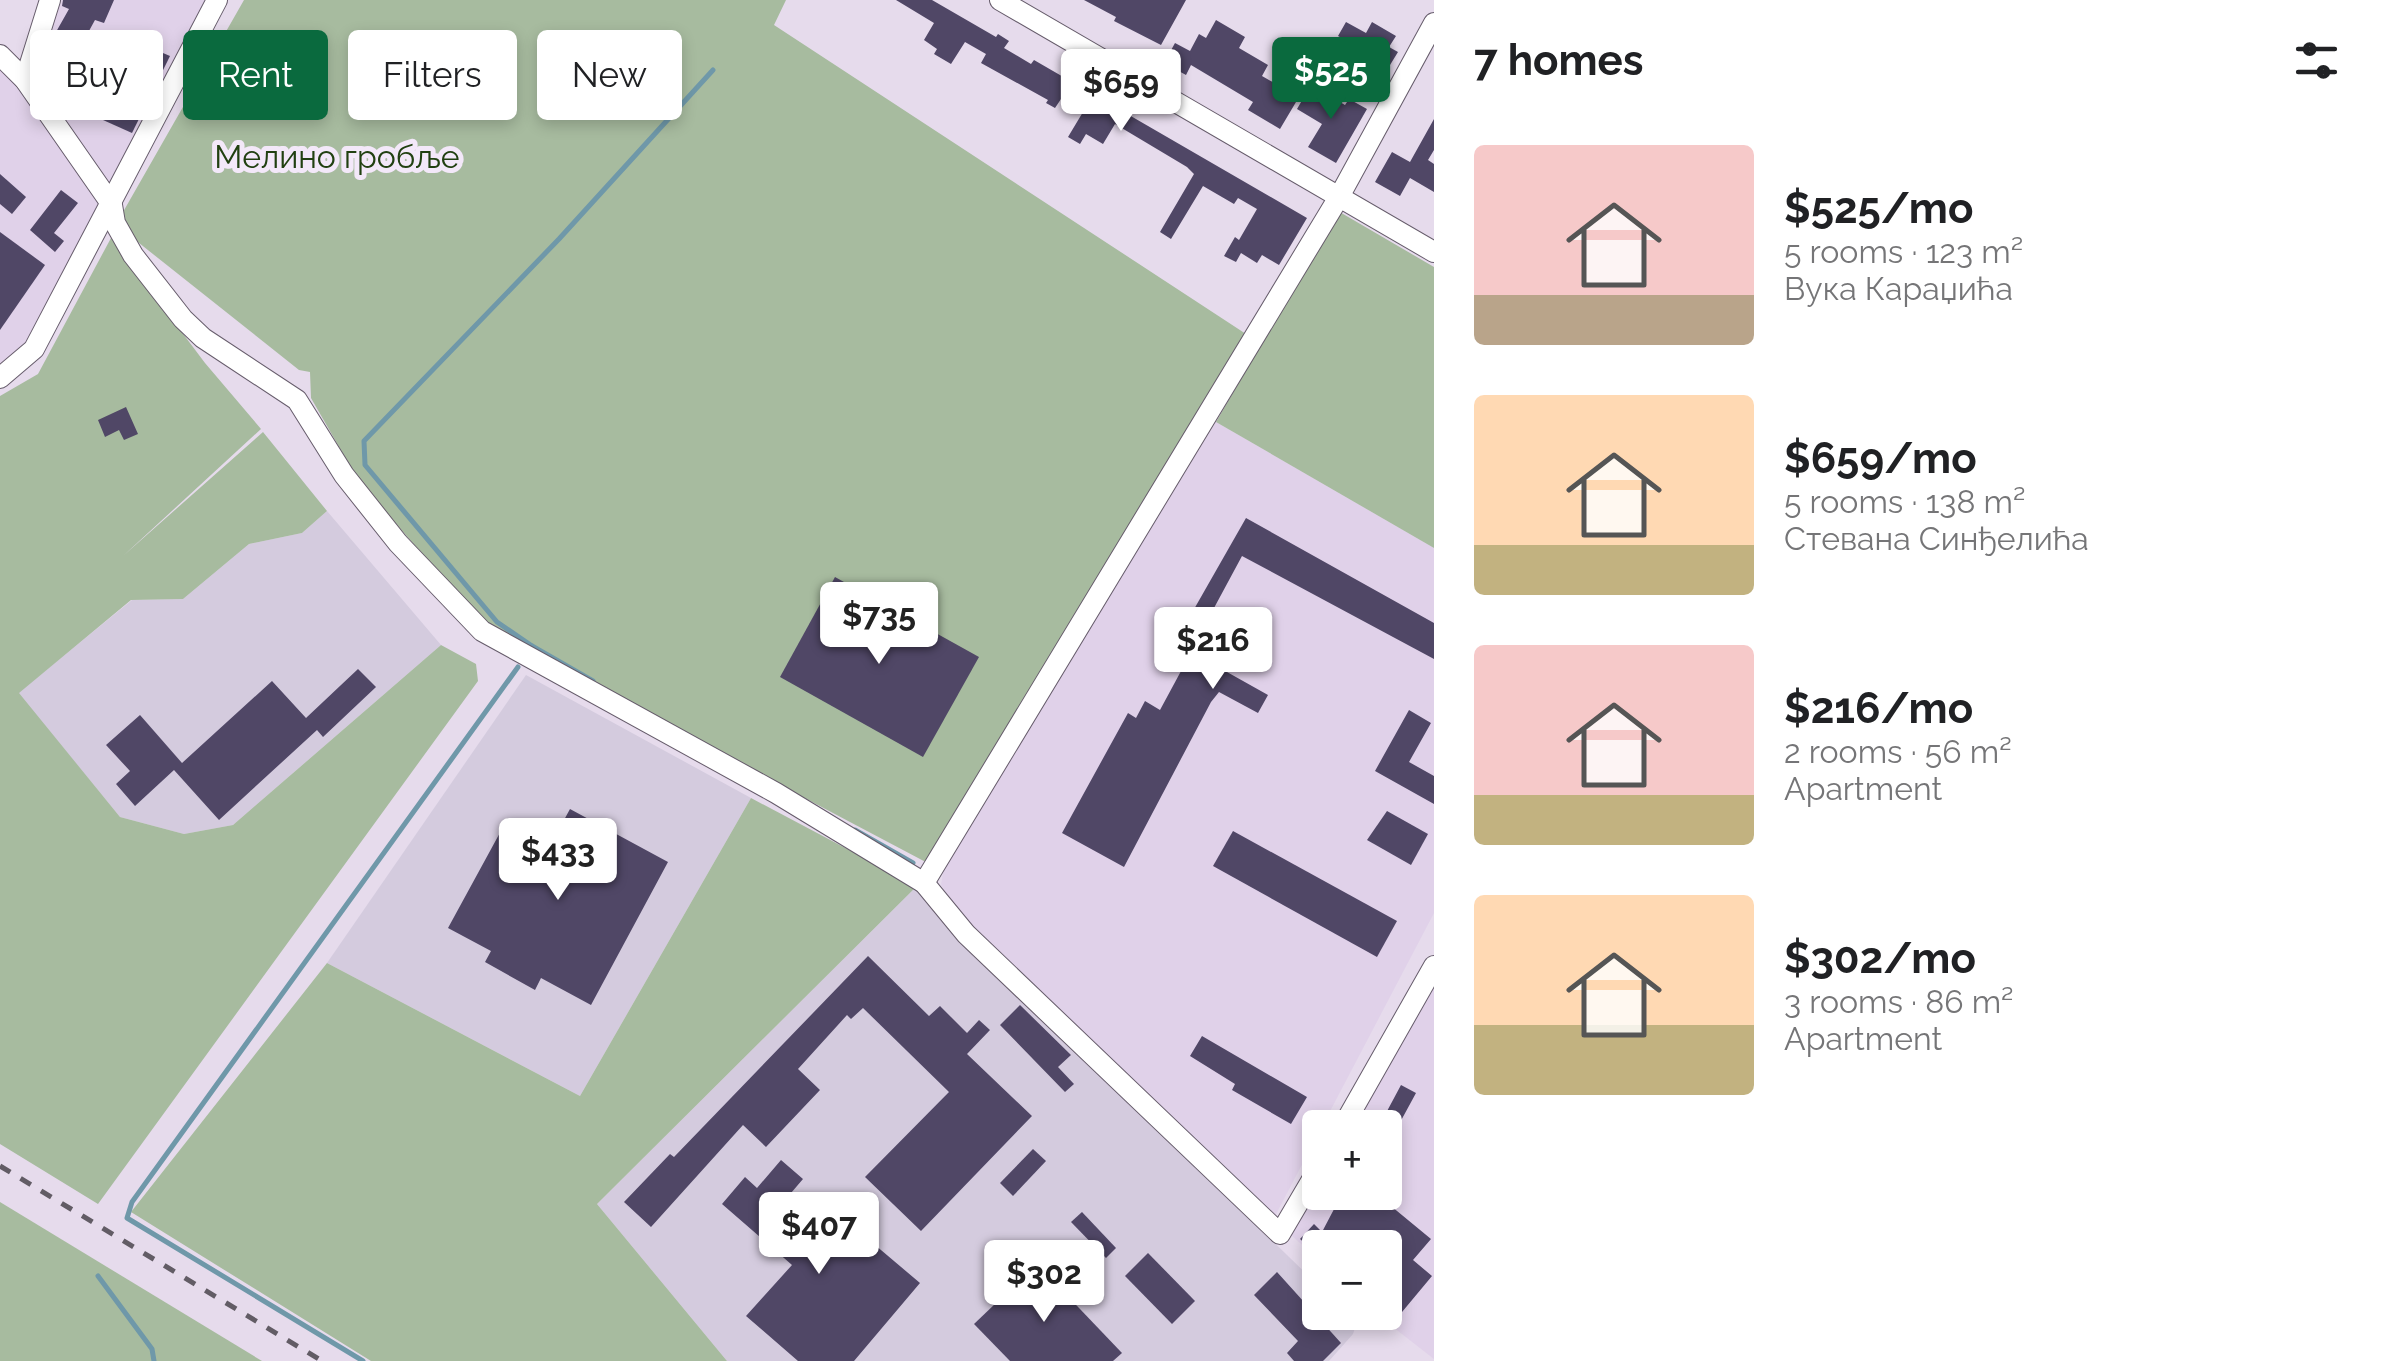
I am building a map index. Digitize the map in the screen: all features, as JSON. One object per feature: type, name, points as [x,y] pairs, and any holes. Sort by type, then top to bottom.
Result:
[{"type":"street","points":[[25,80],[50,0]]},
{"type":"street","points":[[0,378],[34,350],[218,0]]},
{"type":"street","points":[[1000,0],[1434,252]]},
{"type":"street","points":[[924,883],[1339,197],[1434,23]]},
{"type":"street","points":[[0,55],[25,80],[112,205],[116,224],[134,255],[183,319],[203,338],[297,400],[354,487],[398,543],[482,632],[776,793],[924,883],[966,934],[1280,1234],[1302,1197]]},
{"type":"street","points":[[1352,1110],[1434,966]]},
{"type":"shaded area","points":[[57,0],[208,0],[193,30],[183,30],[183,49],[163,88],[163,30],[47,30]]},
{"type":"shaded area","points":[[0,64],[30,96],[30,120],[46,120],[102,208],[32,338],[0,370]]},
{"type":"shaded area","points":[[62,120],[147,120],[111,190]]},
{"type":"shaded area","points":[[1216,422],[1434,548],[1434,913],[1331,1110],[1302,1110],[1302,1165],[1274,1218],[964,919],[941,885],[944,867]]},
{"type":"shaded area","points":[[327,511],[441,645],[233,825],[184,834],[120,817],[18,693],[132,600],[183,599],[249,544],[302,533]]},
{"type":"shaded area","points":[[526,675],[751,798],[580,1096],[327,963]]},
{"type":"shaded area","points":[[917,886],[968,946],[1302,1270],[1302,1330],[1354,1330],[1329,1361],[727,1361],[597,1204]]},
{"type":"shaded area","points":[[1434,981],[1434,1359],[1397,1330],[1402,1330],[1402,1230],[1302,1230],[1302,1245],[1291,1235],[1305,1210],[1402,1210],[1402,1110],[1362,1110]]},
{"type":"green space","name":"Мелино гробље","points":[[244,0],[786,0],[774,25],[1246,334],[937,868],[490,632],[358,480],[311,398],[310,372],[299,370],[129,235],[123,212],[183,107],[183,120],[328,120],[328,30],[227,30]]},
{"type":"green space","points":[[1338,211],[1434,267],[1434,548],[1216,422]]},
{"type":"green space","points":[[111,238],[205,363],[261,429],[123,556],[263,432],[327,511],[302,533],[249,544],[183,599],[131,600],[19,693],[120,817],[184,834],[233,825],[441,645],[476,664],[478,681],[98,1204],[0,1144],[0,396],[38,374]]},
{"type":"green space","points":[[751,798],[917,886],[597,1204],[727,1361],[371,1361],[131,1212],[327,963],[580,1096]]},
{"type":"green space","points":[[0,1202],[262,1361],[0,1361]]},
{"type":"building","points":[[63,0],[114,0],[104,23],[95,20],[90,30],[57,30],[69,9],[62,6]]},
{"type":"building","points":[[896,0],[932,0],[996,37],[998,34],[1009,41],[1004,48],[1031,64],[1034,60],[1307,218],[1279,265],[1262,255],[1257,263],[1241,253],[1236,262],[1224,256],[1235,237],[1239,240],[1257,209],[1238,198],[1234,204],[1203,186],[1171,239],[1160,232],[1194,174],[1187,167],[1115,124],[1103,144],[1086,134],[1080,144],[1068,137],[1083,112],[1061,99],[1055,108],[1046,103],[1048,100],[981,63],[986,54],[965,42],[951,64],[934,54],[937,49],[924,40],[934,23]]},
{"type":"building","points":[[1084,0],[1186,0],[1161,45]]},
{"type":"building","points":[[1216,20],[1245,37],[1239,48],[1268,65],[1262,76],[1283,88],[1280,93],[1296,102],[1280,129],[1248,110],[1253,102],[1191,65],[1186,75],[1164,63],[1175,43],[1190,51],[1199,34],[1206,38]]},
{"type":"building","points":[[1346,22],[1366,33],[1372,22],[1396,36],[1389,47],[1398,52],[1382,78],[1366,69],[1373,56],[1338,36]]},
{"type":"building","points":[[1311,85],[1345,105],[1349,99],[1367,109],[1336,163],[1308,147],[1322,124],[1297,109]]},
{"type":"building","points":[[1434,119],[1434,150],[1428,160],[1434,164],[1434,192],[1410,178],[1400,196],[1375,182],[1392,152],[1410,162]]},
{"type":"building","points":[[103,120],[138,120],[132,133]]},
{"type":"building","points":[[0,174],[26,197],[12,214],[0,204]]},
{"type":"building","points":[[61,190],[78,203],[54,233],[64,241],[55,252],[30,230]]},
{"type":"building","points":[[0,232],[45,265],[0,330]]},
{"type":"building","points":[[126,407],[138,434],[124,440],[119,430],[105,437],[98,420]]},
{"type":"building","points":[[1246,518],[1434,623],[1434,659],[1242,556],[1214,608],[1226,615],[1202,658],[1268,695],[1258,713],[1219,692],[1124,867],[1062,833],[1128,713],[1136,718],[1145,701],[1160,710],[1201,634],[1185,625]]},
{"type":"building","points":[[835,577],[979,657],[923,757],[780,677]]},
{"type":"building","points":[[358,669],[376,687],[323,737],[317,730],[219,820],[174,770],[135,806],[116,784],[130,771],[106,745],[140,715],[182,763],[272,681],[306,718]]},
{"type":"building","points":[[1409,710],[1431,723],[1409,762],[1434,776],[1434,804],[1375,771]]},
{"type":"building","points":[[570,809],[668,862],[591,1005],[541,978],[535,990],[485,962],[491,951],[448,928],[508,818],[552,842]]},
{"type":"building","points":[[1387,811],[1428,834],[1411,865],[1367,840]]},
{"type":"building","points":[[1233,831],[1397,921],[1377,957],[1213,866]]},
{"type":"building","points":[[868,956],[929,1016],[940,1006],[967,1033],[979,1020],[990,1030],[967,1054],[1032,1116],[921,1231],[865,1177],[949,1092],[863,1008],[851,1019],[847,1015],[798,1069],[820,1090],[766,1147],[743,1125],[651,1227],[624,1202],[670,1154],[674,1157]]},
{"type":"building","points":[[1020,1005],[1071,1055],[1058,1067],[1074,1084],[1065,1092],[1000,1025]]},
{"type":"building","points":[[1202,1036],[1307,1097],[1291,1124],[1232,1090],[1235,1084],[1190,1056]]},
{"type":"building","points":[[1401,1085],[1416,1093],[1402,1119],[1402,1110],[1388,1110]]},
{"type":"building","points":[[1033,1149],[1046,1161],[1013,1196],[1000,1183]]},
{"type":"building","points":[[781,1160],[803,1179],[779,1207],[815,1238],[836,1212],[920,1283],[854,1361],[798,1361],[746,1316],[792,1265],[722,1204],[745,1177],[757,1188]]},
{"type":"building","points":[[1334,1210],[1396,1210],[1431,1239],[1413,1260],[1432,1276],[1402,1312],[1402,1230],[1323,1230]]},
{"type":"building","points":[[1082,1212],[1116,1248],[1106,1258],[1071,1222]]},
{"type":"building","points":[[1148,1253],[1195,1301],[1172,1324],[1125,1276]]},
{"type":"building","points":[[1037,1264],[1122,1353],[1113,1361],[1010,1361],[974,1324]]},
{"type":"building","points":[[1277,1272],[1302,1300],[1302,1330],[1329,1330],[1341,1343],[1323,1361],[1294,1361],[1287,1353],[1298,1341],[1254,1295]]},
{"type":"waterway","points":[[530,649],[532,646],[497,622],[365,465],[364,441],[559,239],[713,70]]},
{"type":"waterway","points":[[532,646],[593,681]]},
{"type":"waterway","points":[[363,1361],[127,1218],[132,1202],[518,667]]},
{"type":"waterway","points":[[855,830],[913,863]]},
{"type":"waterway","points":[[98,1276],[152,1349],[154,1361]]},
{"type":"railway","points":[[0,1166],[322,1361]]}]
